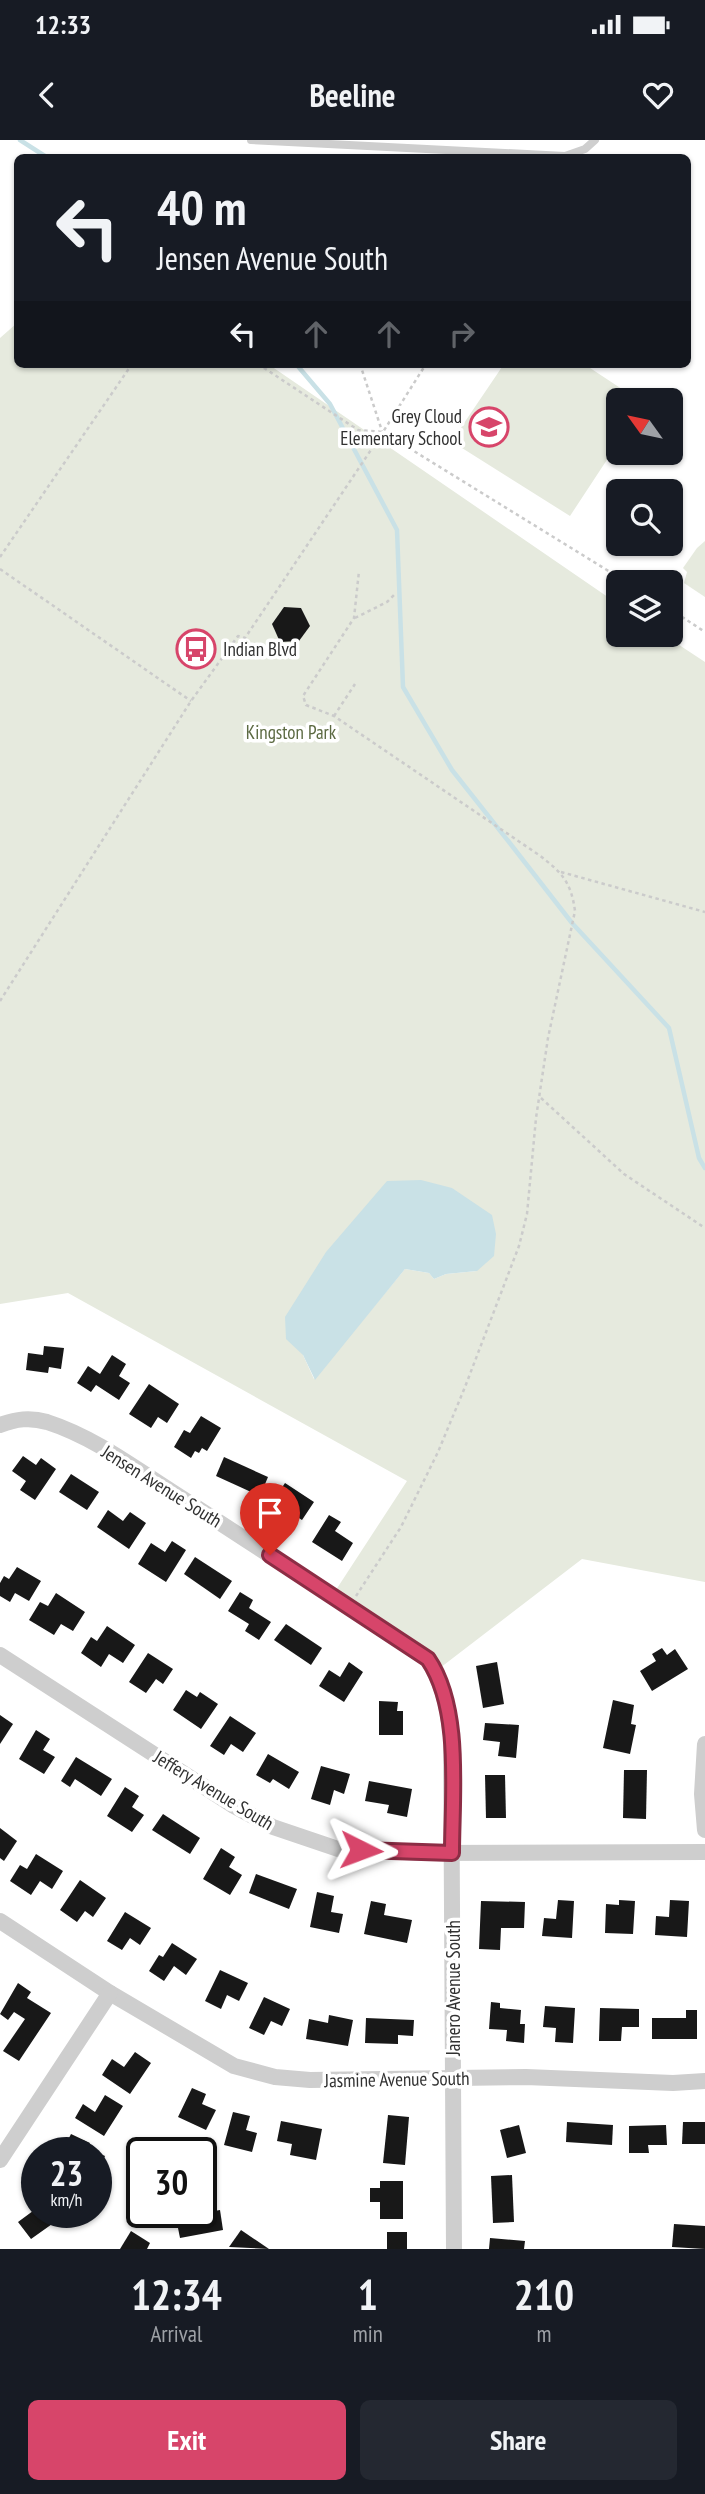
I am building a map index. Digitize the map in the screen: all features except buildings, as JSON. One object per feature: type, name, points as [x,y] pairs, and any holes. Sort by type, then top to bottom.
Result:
[{"type":"street","name":"Jensen Avenue South","points":[[0,1425],[24,1418],[46,1422],[81,1437],[229,1528],[428,1659],[436,1671],[448,1707],[451,1737],[452,1853]]},
{"type":"street","name":"Jeffery Avenue South","points":[[0,1655],[234,1806],[273,1826],[338,1849],[452,1853],[705,1852]]},
{"type":"street","points":[[705,1744],[702,1794],[705,1830]]},
{"type":"street","name":"Janero Avenue South","points":[[452,1853],[454,2249]]},
{"type":"street","name":"Jasmine Avenue South","points":[[0,1922],[110,1993],[234,2066],[275,2077],[310,2080],[526,2077],[673,2083],[705,2081]]},
{"type":"street","points":[[0,2160],[110,1993]]},
{"type":"lane","points":[[251,140],[531,154]]},
{"type":"lane","points":[[571,154],[585,149],[595,140]]},
{"type":"path","points":[[0,557],[129,368]]},
{"type":"path","points":[[264,368],[358,430],[383,432],[607,570]]},
{"type":"path","points":[[361,368],[383,432]]},
{"type":"path","points":[[0,1001],[191,701],[238,636],[245,638],[423,368]]},
{"type":"path","points":[[0,569],[191,701]]},
{"type":"path","points":[[349,1607],[401,1527],[438,1452],[519,1246],[527,1214],[548,1038],[575,911],[573,892],[561,872],[539,855],[334,716],[306,705],[303,696],[354,618],[359,571]]},
{"type":"path","points":[[354,618],[394,595]]},
{"type":"path","points":[[683,617],[705,632]]},
{"type":"path","points":[[334,716],[355,684]]},
{"type":"path","points":[[561,872],[705,912]]},
{"type":"path","points":[[541,1098],[624,1174],[705,1228]]},
{"type":"green space","name":"Kingston Park","points":[[14,326],[14,368],[274,368],[606,596],[606,647],[682,647],[705,662],[705,1582],[582,1559],[436,1671],[332,1596],[407,1481],[68,1293],[0,1304],[0,338]],"holes":[[[452,1188],[477,1271],[446,1274],[434,1279],[429,1273],[405,1269],[314,1379],[303,1355]]]},
{"type":"green space","points":[[501,368],[590,368],[620,388],[606,388],[606,461],[570,516],[462,448],[460,429]]},
{"type":"green space","points":[[705,541],[705,597],[684,583],[687,572],[683,568]]},
{"type":"water","points":[[421,1180],[452,1188],[492,1215],[496,1234],[494,1256],[477,1271],[446,1274],[434,1279],[429,1273],[405,1269],[315,1380],[303,1355],[286,1339],[285,1317],[326,1252],[387,1181]]},
{"type":"waterway","points":[[20,140],[42,154]]},
{"type":"waterway","points":[[299,368],[330,404],[397,530],[403,687],[452,770],[572,923],[669,1028],[699,1158],[705,1168]]},
{"type":"place","name":"Grey Cloud Elementary School","points":[[489,427]]},
{"type":"place","name":"Indian Blvd","points":[[196,649]]},
{"type":"route","points":[[270,1555],[428,1659],[436,1671],[448,1707],[451,1737],[452,1853],[361,1850]]}]
